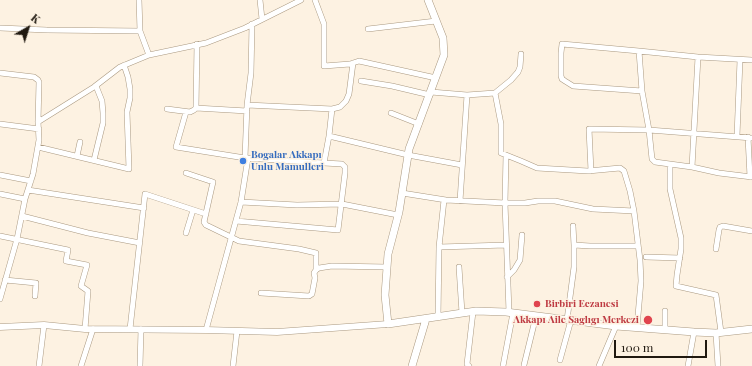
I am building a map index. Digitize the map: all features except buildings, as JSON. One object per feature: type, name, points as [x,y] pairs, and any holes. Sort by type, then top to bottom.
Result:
[{"type":"main road","points":[[428,0],[443,38],[444,55],[409,149],[398,215],[388,254],[385,295],[388,324],[473,312],[511,313],[616,326],[694,332],[719,333],[752,329]]},
{"type":"main road","points":[[412,366],[426,319]]},
{"type":"street","points":[[139,0],[140,31],[149,55]]},
{"type":"street","points":[[260,0],[262,19]]},
{"type":"street","points":[[38,122],[96,86],[120,67],[149,55],[212,40],[252,24],[300,0]]},
{"type":"street","points":[[315,0],[324,24],[324,66],[350,64],[359,61],[436,78]]},
{"type":"street","points":[[368,29],[436,22]]},
{"type":"street","points":[[206,330],[241,202],[246,158],[247,105],[251,73],[252,24]]},
{"type":"street","points":[[0,28],[140,31]]},
{"type":"street","points":[[196,108],[197,44]]},
{"type":"street","points":[[642,91],[573,86],[562,79],[561,76],[562,44],[639,50],[698,57],[752,60]]},
{"type":"street","points":[[591,171],[589,129],[649,130],[750,137],[751,177],[655,162],[652,159],[649,130],[642,91],[639,50]]},
{"type":"street","points":[[361,81],[430,94],[467,95],[495,93],[518,72],[521,54]]},
{"type":"street","points":[[692,167],[698,57]]},
{"type":"street","points":[[737,136],[740,60]]},
{"type":"street","points":[[247,105],[332,109],[340,107],[346,101],[349,94],[353,63]]},
{"type":"street","points":[[38,147],[129,169],[127,112],[130,89],[124,66]]},
{"type":"street","points":[[0,73],[34,77],[38,80],[38,122],[40,140],[31,181],[25,198],[17,239],[0,299]]},
{"type":"street","points":[[94,160],[103,123],[102,101],[96,86]]},
{"type":"street","points":[[495,93],[501,124],[502,153],[537,168],[591,171],[620,168],[626,176],[634,211],[641,281],[637,328]]},
{"type":"street","points":[[460,201],[467,95]]},
{"type":"street","points":[[167,109],[186,112],[190,112],[196,108],[247,111]]},
{"type":"street","points":[[324,163],[330,136],[332,109]]},
{"type":"street","points":[[186,112],[176,148],[246,158],[342,164],[345,167],[338,230],[236,221]]},
{"type":"street","points":[[391,112],[419,124]]},
{"type":"street","points":[[0,124],[39,129]]},
{"type":"street","points":[[330,136],[408,155],[462,165]]},
{"type":"street","points":[[77,156],[80,142]]},
{"type":"street","points":[[503,366],[511,313],[507,277],[505,203],[506,155]]},
{"type":"street","points":[[670,164],[670,189],[681,238],[676,286],[716,295],[719,333],[718,366]]},
{"type":"street","points":[[186,173],[213,182],[204,222],[206,225],[239,241],[299,249],[316,253],[316,270],[314,273],[315,278],[312,294],[309,296],[261,292]]},
{"type":"street","points":[[0,175],[31,181]]},
{"type":"street","points":[[28,190],[144,208]]},
{"type":"street","points":[[402,192],[444,200],[505,203],[555,201],[593,208],[634,211]]},
{"type":"street","points":[[0,194],[25,198]]},
{"type":"street","points":[[130,329],[145,194],[206,214]]},
{"type":"street","points":[[438,317],[439,246],[444,200]]},
{"type":"street","points":[[241,202],[297,205],[342,204],[398,215]]},
{"type":"street","points":[[186,233],[193,210]]},
{"type":"street","points":[[22,216],[88,233],[140,243]]},
{"type":"street","points":[[560,360],[569,320],[574,245],[573,226]]},
{"type":"street","points":[[716,249],[720,227],[723,226],[752,231]]},
{"type":"street","points":[[507,277],[520,260],[522,235]]},
{"type":"street","points":[[0,236],[68,250],[66,261],[87,265],[81,286],[88,291],[84,329]]},
{"type":"street","points":[[439,246],[506,245]]},
{"type":"street","points":[[574,245],[638,246]]},
{"type":"street","points":[[646,257],[680,258]]},
{"type":"street","points":[[316,270],[319,268],[332,266],[387,267]]},
{"type":"street","points":[[460,267],[462,313]]},
{"type":"street","points":[[5,280],[36,283],[35,296]]},
{"type":"street","points":[[665,311],[665,330]]},
{"type":"street","points":[[469,366],[467,364],[473,312]]},
{"type":"street","points":[[524,365],[536,316]]},
{"type":"street","points":[[0,327],[44,325],[84,329],[277,332],[388,324]]},
{"type":"street","points":[[39,366],[44,325]]},
{"type":"street","points":[[599,366],[616,326]]},
{"type":"street","points":[[81,366],[93,329]]},
{"type":"street","points":[[140,366],[141,329]]},
{"type":"street","points":[[233,366],[237,331]]},
{"type":"street","points":[[688,366],[694,332]]},
{"type":"place","name":"Bogalar Akkapı Unlu Mamulleri","points":[[243,161]]},
{"type":"place","name":"Birbiri Eczanesi","points":[[537,304]]},
{"type":"place","name":"Akkapı Aile Saglıgı Merkezi","points":[[648,320]]}]
